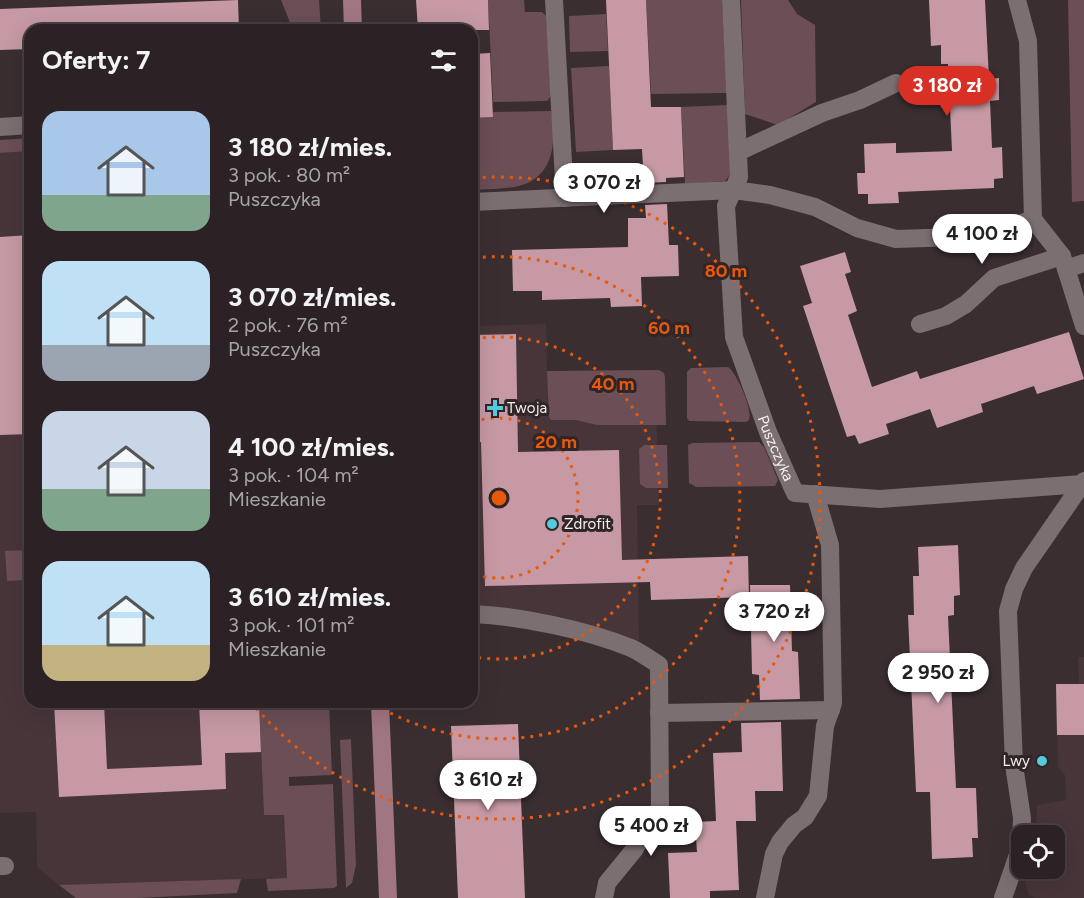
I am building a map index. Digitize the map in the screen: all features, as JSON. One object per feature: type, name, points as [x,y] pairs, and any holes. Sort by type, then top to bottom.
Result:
[{"type":"street","points":[[352,0],[353,24]]},
{"type":"street","points":[[555,0],[565,198]]},
{"type":"street","name":"Puszczyka","points":[[731,0],[738,177],[726,206],[734,338],[768,432],[795,493],[815,494]]},
{"type":"street","points":[[1017,0],[1028,41],[1033,219],[1064,262],[1084,326]]},
{"type":"street","points":[[738,152],[822,113],[860,100],[896,83]]},
{"type":"street","points":[[0,127],[24,125]]},
{"type":"street","points":[[478,202],[734,190],[770,195],[815,207],[857,228],[896,239],[987,236],[1033,219]]},
{"type":"street","points":[[920,324],[946,316],[966,304],[994,278],[1064,262],[1084,263]]},
{"type":"street","points":[[765,898],[774,854],[780,842],[794,825],[805,817],[818,796],[825,726],[833,703],[830,545],[815,494],[880,499],[1083,483]]},
{"type":"street","points":[[1003,898],[1021,846],[1022,818],[1014,765],[1008,611],[1023,568],[1083,483]]},
{"type":"street","points":[[478,615],[531,621],[603,639],[632,649],[659,664],[660,807],[634,850],[607,883],[604,898]]},
{"type":"street","points":[[380,708],[388,898]]},
{"type":"street","points":[[659,713],[831,710]]},
{"type":"shaded area","points":[[281,0],[319,0],[321,24],[291,24]]},
{"type":"shaded area","points":[[488,0],[524,0],[525,12],[542,12],[546,16],[551,96],[547,101],[493,102]]},
{"type":"shaded area","points":[[646,0],[722,0],[727,93],[651,94]]},
{"type":"shaded area","points":[[741,0],[788,0],[797,14],[815,25],[816,102],[778,125],[745,114]]},
{"type":"shaded area","points":[[1068,0],[1084,0],[1084,201],[1072,202]]},
{"type":"shaded area","points":[[606,14],[608,51],[570,52],[569,16]]},
{"type":"shaded area","points":[[609,66],[613,150],[576,152],[571,68]]},
{"type":"shaded area","points":[[728,105],[732,173],[725,181],[685,184],[681,107]]},
{"type":"shaded area","points":[[551,111],[552,149],[546,166],[533,180],[520,186],[478,190],[478,118],[493,117],[493,112]]},
{"type":"shaded area","points":[[24,138],[24,151],[0,153],[0,140]]},
{"type":"shaded area","points":[[24,151],[24,550],[5,552],[7,581],[24,580],[24,708],[259,708],[264,815],[284,814],[287,878],[59,885],[37,867],[36,812],[0,813],[0,153]]},
{"type":"shaded area","points":[[546,324],[547,371],[655,370],[659,505],[637,505],[639,643],[478,612],[478,326]]},
{"type":"shaded area","points":[[728,367],[736,376],[743,392],[749,408],[749,420],[746,422],[689,421],[687,418],[687,372],[691,368]]},
{"type":"shaded area","points":[[659,370],[664,373],[665,377],[666,425],[597,425],[576,420],[551,420],[549,417],[547,371]]},
{"type":"shaded area","points":[[759,442],[764,447],[778,480],[775,486],[696,487],[689,483],[688,445]]},
{"type":"shaded area","points":[[644,445],[667,445],[668,488],[646,488],[640,484],[639,449]]},
{"type":"shaded area","points":[[24,550],[24,580],[7,581],[5,551]]},
{"type":"shaded area","points":[[1078,657],[1084,657],[1084,898],[1036,898],[1029,895],[1025,884],[1027,879],[1065,879],[1065,825],[1036,825],[1037,805],[1066,800],[1065,775],[1058,767],[1056,684],[1079,684]]},
{"type":"shaded area","points":[[259,708],[329,708],[332,775],[289,777],[289,786],[333,784],[337,886],[268,891],[266,879],[287,878],[284,815],[264,815]]},
{"type":"shaded area","points":[[351,739],[356,865],[352,883],[346,888],[340,740]]},
{"type":"shaded area","points":[[241,879],[237,893],[137,898],[76,898],[59,885]]},
{"type":"building","points":[[238,0],[239,24],[24,24],[24,49],[0,50],[0,9]]},
{"type":"building","points":[[416,0],[488,0],[489,30],[478,30],[478,24],[418,24]]},
{"type":"building","points":[[606,0],[646,0],[651,107],[681,107],[684,177],[666,178],[666,182],[644,183],[642,149],[613,150]]},
{"type":"building","points":[[929,0],[985,0],[989,79],[999,78],[999,100],[990,101],[992,148],[1002,147],[1003,178],[994,179],[994,188],[898,192],[899,203],[868,204],[868,194],[858,194],[857,173],[865,173],[864,144],[896,143],[896,153],[952,151],[948,64],[941,64],[941,45],[931,46]]},
{"type":"building","points":[[490,53],[493,117],[478,118],[478,54]]},
{"type":"building","points":[[667,204],[669,245],[678,245],[679,276],[641,277],[642,306],[611,307],[610,298],[542,300],[542,291],[513,291],[512,250],[628,247],[628,218],[646,218],[645,205]]},
{"type":"building","points":[[24,235],[24,434],[0,435],[0,237]]},
{"type":"building","points":[[845,252],[851,272],[845,274],[857,311],[848,315],[872,387],[917,371],[920,379],[1069,332],[1084,379],[1037,394],[1034,386],[981,404],[983,412],[937,428],[930,409],[886,424],[889,434],[859,444],[855,435],[847,437],[803,306],[812,303],[800,266]]},
{"type":"building","name":"Zdrofit","points":[[516,334],[518,452],[619,450],[622,560],[748,556],[749,597],[651,600],[650,582],[485,586],[481,442],[478,442],[478,335]]},
{"type":"building","points":[[958,545],[960,595],[954,596],[954,615],[948,616],[956,788],[976,788],[978,838],[972,838],[973,857],[932,859],[930,792],[916,792],[908,615],[914,615],[913,576],[919,576],[918,547]]},
{"type":"building","points":[[750,585],[790,585],[792,651],[798,652],[800,699],[760,700],[759,675],[752,674]]},
{"type":"building","points":[[1056,684],[1084,684],[1084,735],[1057,735]]},
{"type":"building","points":[[54,708],[104,708],[107,769],[202,765],[199,708],[259,708],[261,752],[225,753],[226,789],[59,797]]},
{"type":"building","points":[[781,722],[783,791],[755,791],[756,821],[736,821],[739,890],[710,891],[710,898],[670,898],[668,853],[697,852],[695,822],[716,821],[713,753],[742,752],[741,723]]},
{"type":"building","points":[[518,724],[525,898],[458,898],[451,726]]},
{"type":"place","name":"Twoja","points":[[495,408]]},
{"type":"place","name":"Zdrofit","points":[[552,524]]},
{"type":"place","name":"Lwy","points":[[1042,761]]}]
